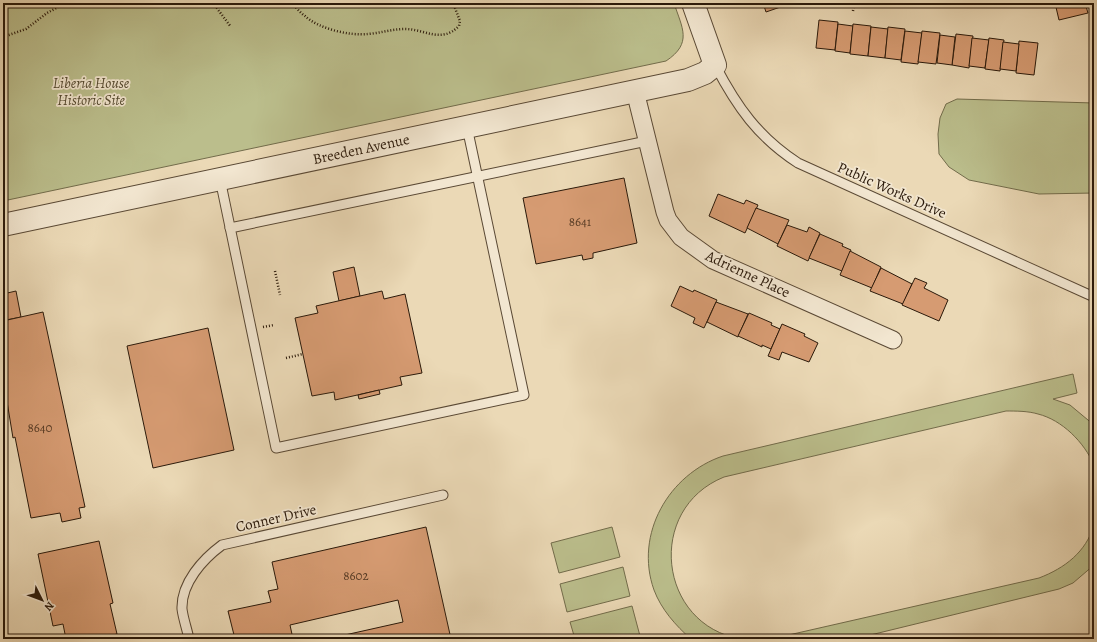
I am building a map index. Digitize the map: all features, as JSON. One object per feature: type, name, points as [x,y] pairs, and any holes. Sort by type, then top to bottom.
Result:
[{"type":"street","points":[[693,3],[715,65]]},
{"type":"street","name":"Breeden Avenue","points":[[3,225],[688,80],[705,72],[715,65]]},
{"type":"street","name":"Adrienne Place","points":[[635,91],[666,216],[681,237],[713,260],[893,340]]},
{"type":"lane","name":"Public Works Drive","points":[[715,65],[736,104],[773,145],[798,163],[1094,297]]},
{"type":"lane","points":[[220,179],[276,448],[524,395],[467,127]]},
{"type":"lane","points":[[230,228],[478,175],[647,141]]},
{"type":"lane","name":"Conner Drive","points":[[189,639],[182,608],[184,596],[192,576],[201,562],[222,545],[443,496]]},
{"type":"path","points":[[3,37],[26,28],[47,13],[62,5],[157,6],[179,3]]},
{"type":"path","points":[[213,3],[231,27]]},
{"type":"path","points":[[292,3],[305,17],[315,22],[353,34],[369,34],[404,29],[436,36],[450,33],[459,26],[460,21],[453,3]]},
{"type":"path","points":[[853,12],[854,3]]},
{"type":"path","points":[[275,271],[280,295]]},
{"type":"path","points":[[286,358],[303,354]]},
{"type":"green space","name":"Liberia House Historic Site","points":[[3,3],[674,3],[682,28],[683,41],[680,48],[666,61],[3,201]]},
{"type":"green space","points":[[957,99],[1094,103],[1094,193],[1039,194],[969,180],[949,167],[939,154],[938,134],[940,118],[946,104]]},
{"type":"green space","points":[[1073,374],[1077,393],[1053,399],[1070,405],[1094,425],[1094,465],[1090,456],[1078,440],[1055,421],[1034,413],[1006,411],[724,477],[699,493],[682,514],[673,539],[672,565],[678,590],[692,612],[713,629],[741,639],[691,639],[675,623],[657,597],[649,569],[649,548],[653,528],[661,509],[672,492],[687,477],[704,465],[723,456]]},
{"type":"green space","points":[[1094,525],[1094,565],[1073,583],[1059,589],[854,639],[771,639],[1039,578],[1066,564],[1073,558],[1086,543]]},
{"type":"green space","points":[[612,527],[620,557],[559,573],[551,543]]},
{"type":"green space","points":[[623,567],[630,596],[567,612],[560,584]]},
{"type":"green space","points":[[632,606],[640,636],[627,639],[575,639],[570,622]]},
{"type":"building","points":[[763,3],[792,3],[766,12]]},
{"type":"building","points":[[1055,3],[1085,3],[1088,13],[1059,20]]},
{"type":"building","points":[[819,20],[838,22],[835,50],[816,48]]},
{"type":"building","points":[[838,24],[853,26],[850,53],[835,51]]},
{"type":"building","points":[[853,24],[871,26],[868,56],[850,54]]},
{"type":"building","points":[[871,27],[888,29],[885,58],[868,56]]},
{"type":"building","points":[[888,27],[905,29],[901,60],[885,58]]},
{"type":"building","points":[[905,31],[922,33],[918,64],[901,62]]},
{"type":"building","points":[[922,31],[940,33],[936,64],[918,62]]},
{"type":"building","points":[[956,34],[973,36],[969,68],[952,65]]},
{"type":"building","points":[[940,35],[955,37],[952,65],[937,63]]},
{"type":"building","points":[[972,38],[989,40],[985,68],[969,66]]},
{"type":"building","points":[[989,38],[1004,40],[1000,71],[985,69]]},
{"type":"building","points":[[1019,41],[1038,43],[1034,75],[1016,73]]},
{"type":"building","points":[[1003,42],[1019,44],[1016,71],[1000,69]]},
{"type":"building","points":[[624,178],[637,243],[593,253],[593,258],[583,260],[582,255],[536,264],[523,198]]},
{"type":"building","points":[[718,194],[744,204],[746,200],[758,205],[745,233],[709,216]]},
{"type":"building","points":[[756,208],[789,220],[778,244],[747,228]]},
{"type":"building","points":[[787,225],[807,232],[809,227],[820,233],[808,261],[777,246]]},
{"type":"building","points":[[820,234],[843,244],[842,246],[851,250],[842,271],[809,258]]},
{"type":"building","points":[[850,251],[881,267],[872,288],[840,275]]},
{"type":"building","points":[[354,267],[360,296],[339,301],[333,272]]},
{"type":"building","points":[[881,268],[912,284],[903,304],[870,291]]},
{"type":"building","points":[[915,278],[927,283],[924,288],[948,300],[939,321],[902,305]]},
{"type":"building","points":[[680,286],[693,292],[694,290],[717,300],[704,328],[693,323],[695,318],[671,306]]},
{"type":"building","points":[[16,291],[21,317],[6,320],[3,294]]},
{"type":"building","points":[[382,291],[384,299],[405,294],[422,373],[400,377],[402,385],[335,400],[334,392],[312,396],[295,318],[318,313],[316,306]]},
{"type":"building","points":[[716,302],[748,314],[738,337],[707,322]]},
{"type":"building","points":[[43,312],[85,507],[79,508],[81,518],[62,522],[60,513],[31,518],[15,437],[13,438],[3,377],[3,321]]},
{"type":"building","points":[[749,313],[772,323],[771,325],[780,329],[771,349],[762,345],[762,347],[738,336]]},
{"type":"building","points":[[782,324],[805,334],[804,336],[818,343],[809,362],[782,352],[779,360],[768,356]]},
{"type":"building","points":[[208,328],[234,450],[153,468],[127,346]]},
{"type":"building","points":[[379,390],[380,394],[359,399],[358,395]]},
{"type":"building","points":[[426,527],[451,639],[327,639],[403,622],[398,600],[290,625],[293,639],[235,639],[228,611],[271,602],[268,591],[278,589],[272,562]]},
{"type":"building","points":[[99,541],[113,603],[110,604],[117,634],[103,637],[104,639],[66,639],[63,624],[53,626],[38,554]]}]
